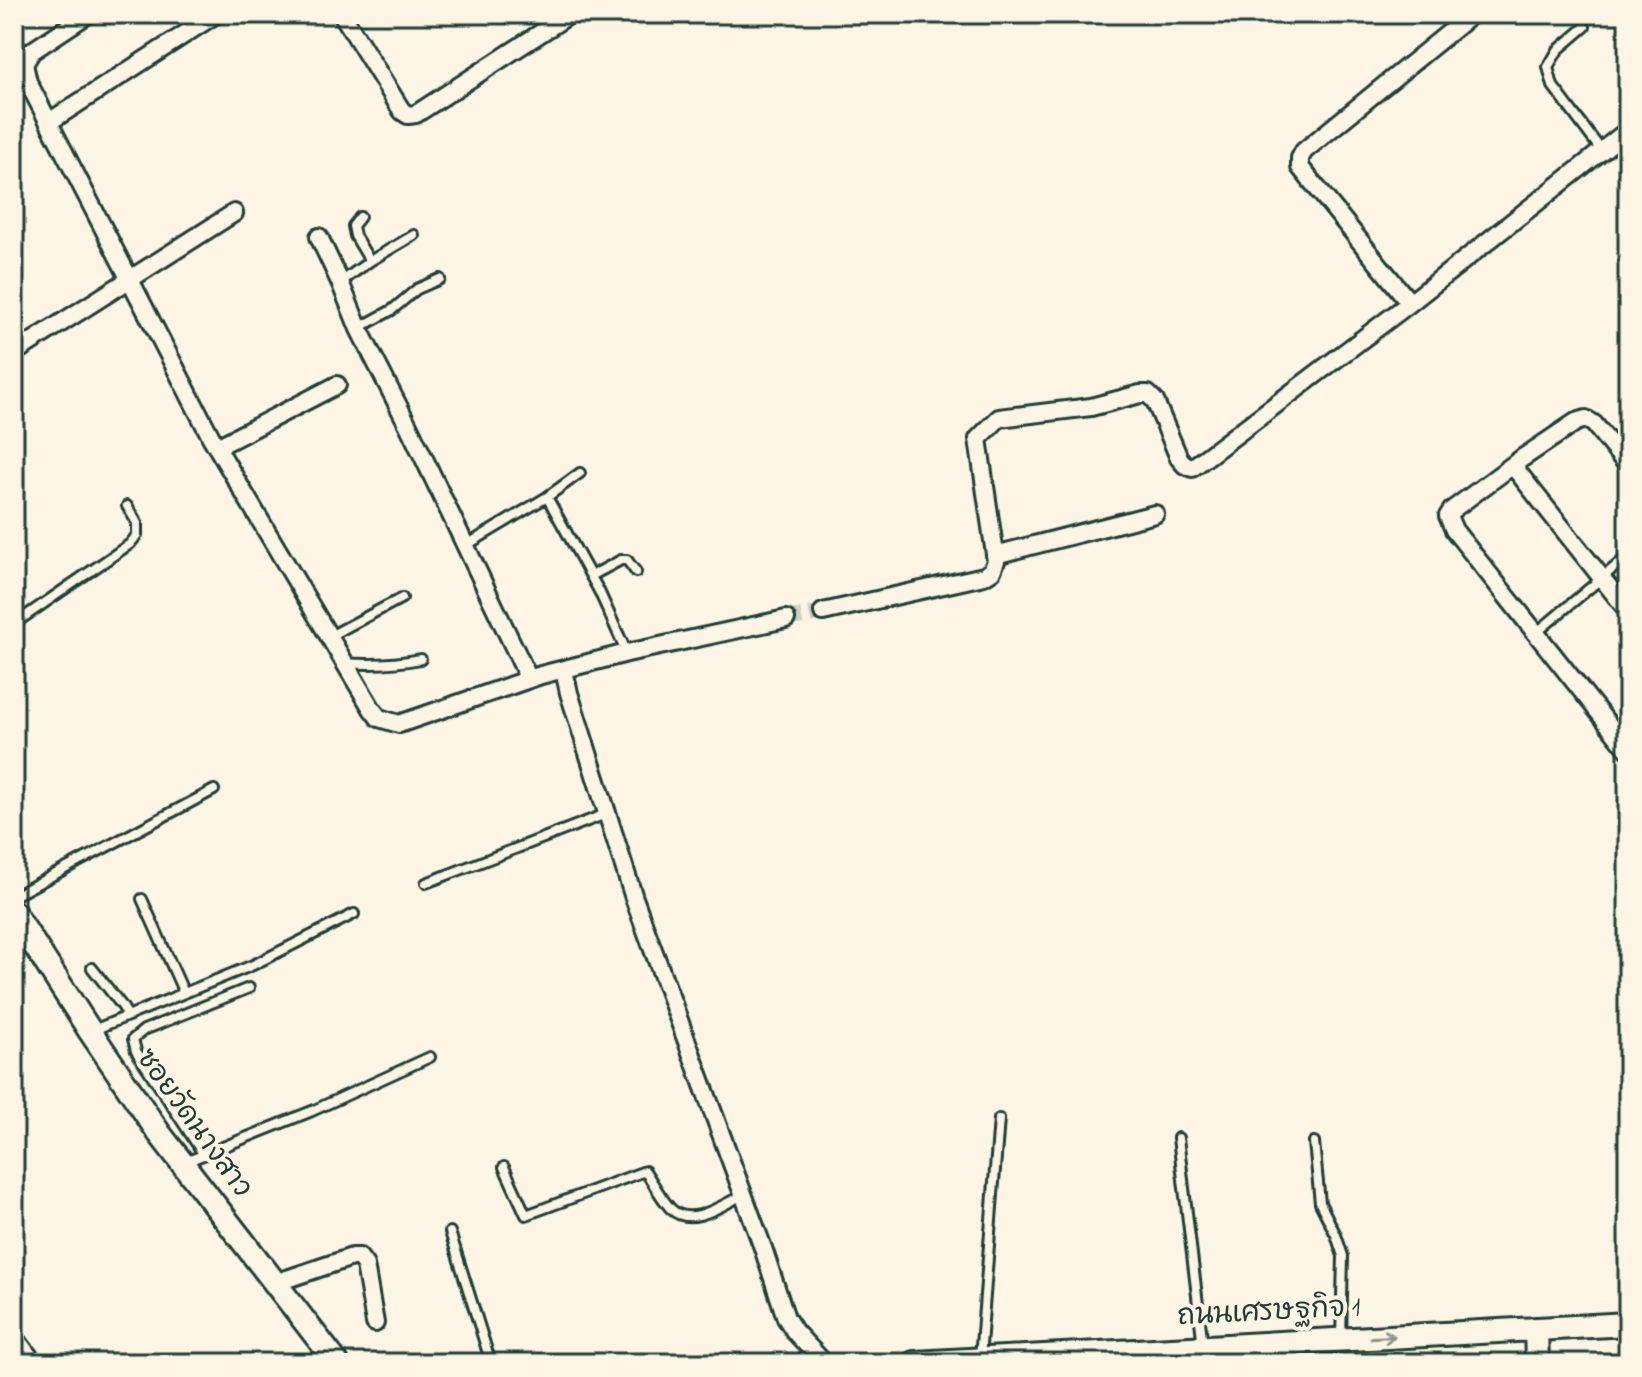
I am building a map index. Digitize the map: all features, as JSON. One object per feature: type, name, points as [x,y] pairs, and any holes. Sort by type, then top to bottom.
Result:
[{"type":"main road","name":"ซอยวัดนางสาว","points":[[14,913],[159,1133],[337,1363]]},
{"type":"main road","name":"ถนนเศรษฐกิจ 1","points":[[914,1363],[1628,1324]]},
{"type":"main road","points":[[1536,1329],[1537,1363]]},
{"type":"street","points":[[88,14],[32,51],[24,64],[28,82],[217,447],[343,663],[379,718],[399,724],[529,679],[627,653],[786,619]]},
{"type":"street","points":[[49,122],[216,14]]},
{"type":"street","points":[[343,14],[402,111],[408,115],[416,114],[570,14]]},
{"type":"street","points":[[1410,303],[1300,167],[1300,158],[1304,151],[1472,14]]},
{"type":"street","points":[[823,612],[984,576],[992,571],[996,561],[978,439],[999,418],[1091,407],[1148,394],[1155,401],[1179,458],[1192,468],[1410,303],[1628,130]]},
{"type":"street","points":[[14,353],[234,213]]},
{"type":"street","points":[[319,237],[359,329],[529,679]]},
{"type":"street","points":[[217,447],[337,385]]},
{"type":"street","points":[[1628,466],[1594,424],[1586,419],[1576,422],[1521,459],[1448,516],[1454,530],[1628,749]]},
{"type":"street","points":[[1513,466],[1628,611]]},
{"type":"street","points":[[995,555],[1155,514]]},
{"type":"street","points":[[564,670],[634,898],[786,1318],[824,1363]]},
{"type":"street","points":[[275,1283],[359,1257],[365,1265],[375,1323]]},
{"type":"lane","points":[[1585,27],[1558,50],[1548,67],[1553,86],[1602,151]]},
{"type":"lane","points":[[360,217],[353,226],[355,236],[370,261]]},
{"type":"lane","points":[[340,282],[414,235]]},
{"type":"lane","points":[[359,329],[392,310],[417,289],[440,279]]},
{"type":"lane","points":[[465,546],[547,497],[580,473]]},
{"type":"lane","points":[[547,497],[591,576],[627,653]]},
{"type":"lane","points":[[14,624],[130,544],[137,535],[137,523],[127,506]]},
{"type":"lane","points":[[1536,633],[1628,556]]},
{"type":"lane","points":[[591,576],[621,560],[627,560],[636,572]]},
{"type":"lane","points":[[330,636],[402,598]]},
{"type":"lane","points":[[343,663],[400,663],[421,659]]},
{"type":"lane","points":[[14,896],[214,790]]},
{"type":"lane","points":[[426,883],[607,813]]},
{"type":"lane","points":[[142,899],[184,993]]},
{"type":"lane","points":[[90,1031],[253,965],[354,914]]},
{"type":"lane","points":[[92,968],[128,1016]]},
{"type":"lane","points":[[204,1155],[136,1051],[133,1039],[144,1030],[249,988]]},
{"type":"lane","points":[[182,1164],[312,1111],[430,1057]]},
{"type":"lane","points":[[980,1359],[999,1119]]},
{"type":"lane","points":[[1178,1138],[1203,1347]]},
{"type":"lane","points":[[1314,1142],[1320,1203],[1343,1256],[1341,1340]]},
{"type":"lane","points":[[504,1167],[526,1215],[645,1171],[671,1209],[683,1216],[696,1217],[743,1195]]},
{"type":"lane","points":[[450,1232],[491,1363]]},
{"type":"lane","points":[[14,1330],[39,1363]]},
{"type":"tunnel","points":[[786,619],[823,612]]}]
